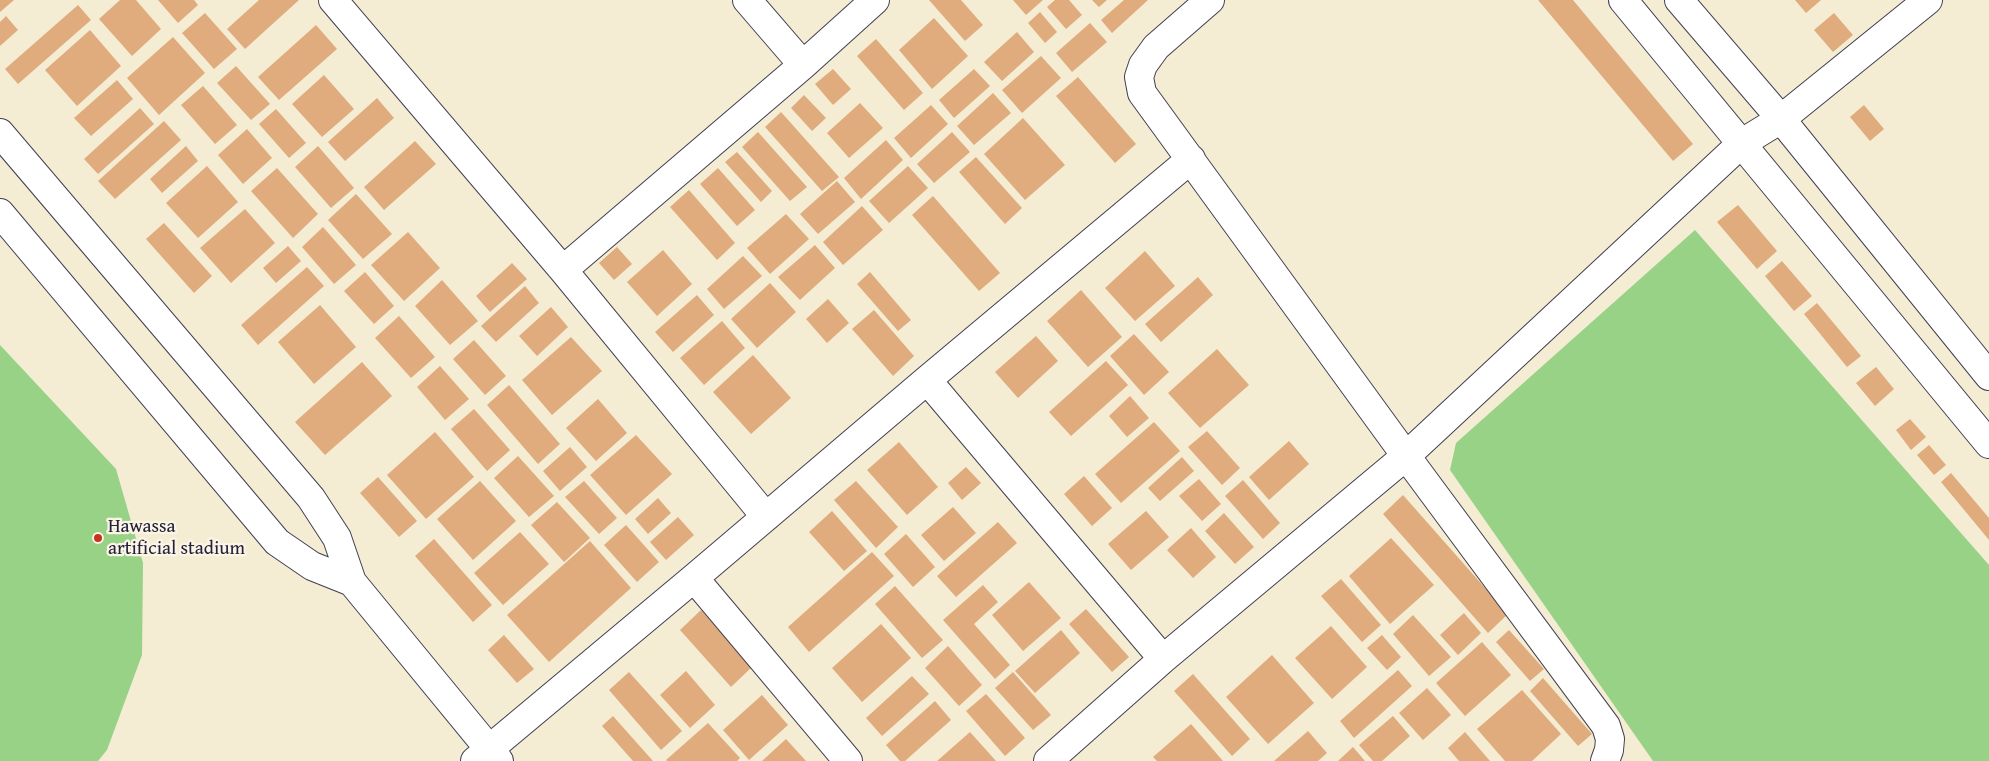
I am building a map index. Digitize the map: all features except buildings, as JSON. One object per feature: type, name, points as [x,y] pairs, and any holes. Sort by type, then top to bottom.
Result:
[{"type":"street","points":[[332,0],[563,270],[766,517]]},
{"type":"street","points":[[747,0],[803,65]]},
{"type":"street","points":[[563,270],[803,65],[875,0]]},
{"type":"street","points":[[1210,0],[1156,47],[1143,64],[1139,77],[1142,94],[1606,726],[1610,739],[1605,761]]},
{"type":"street","points":[[1623,0],[1989,444]]},
{"type":"street","points":[[1679,0],[1781,119],[1989,376]]},
{"type":"street","points":[[1048,761],[1163,659],[1406,456],[1742,143],[1781,119],[1928,0]]},
{"type":"street","points":[[0,133],[311,498],[337,538],[352,582],[487,757],[927,380],[1191,159]]},
{"type":"street","points":[[0,214],[277,542],[312,566],[352,582]]},
{"type":"street","points":[[927,380],[1163,659]]},
{"type":"street","points":[[694,578],[848,761]]},
{"type":"green space","points":[[1695,230],[1989,565],[1989,761],[1653,761],[1450,470],[1456,443]]},
{"type":"green space","name":"Hawassa artificial stadium","points":[[0,345],[116,469],[143,563],[142,655],[107,750],[98,761],[0,761]]},
{"type":"place","name":"Hawassa artificial stadium","points":[[98,538]]}]
